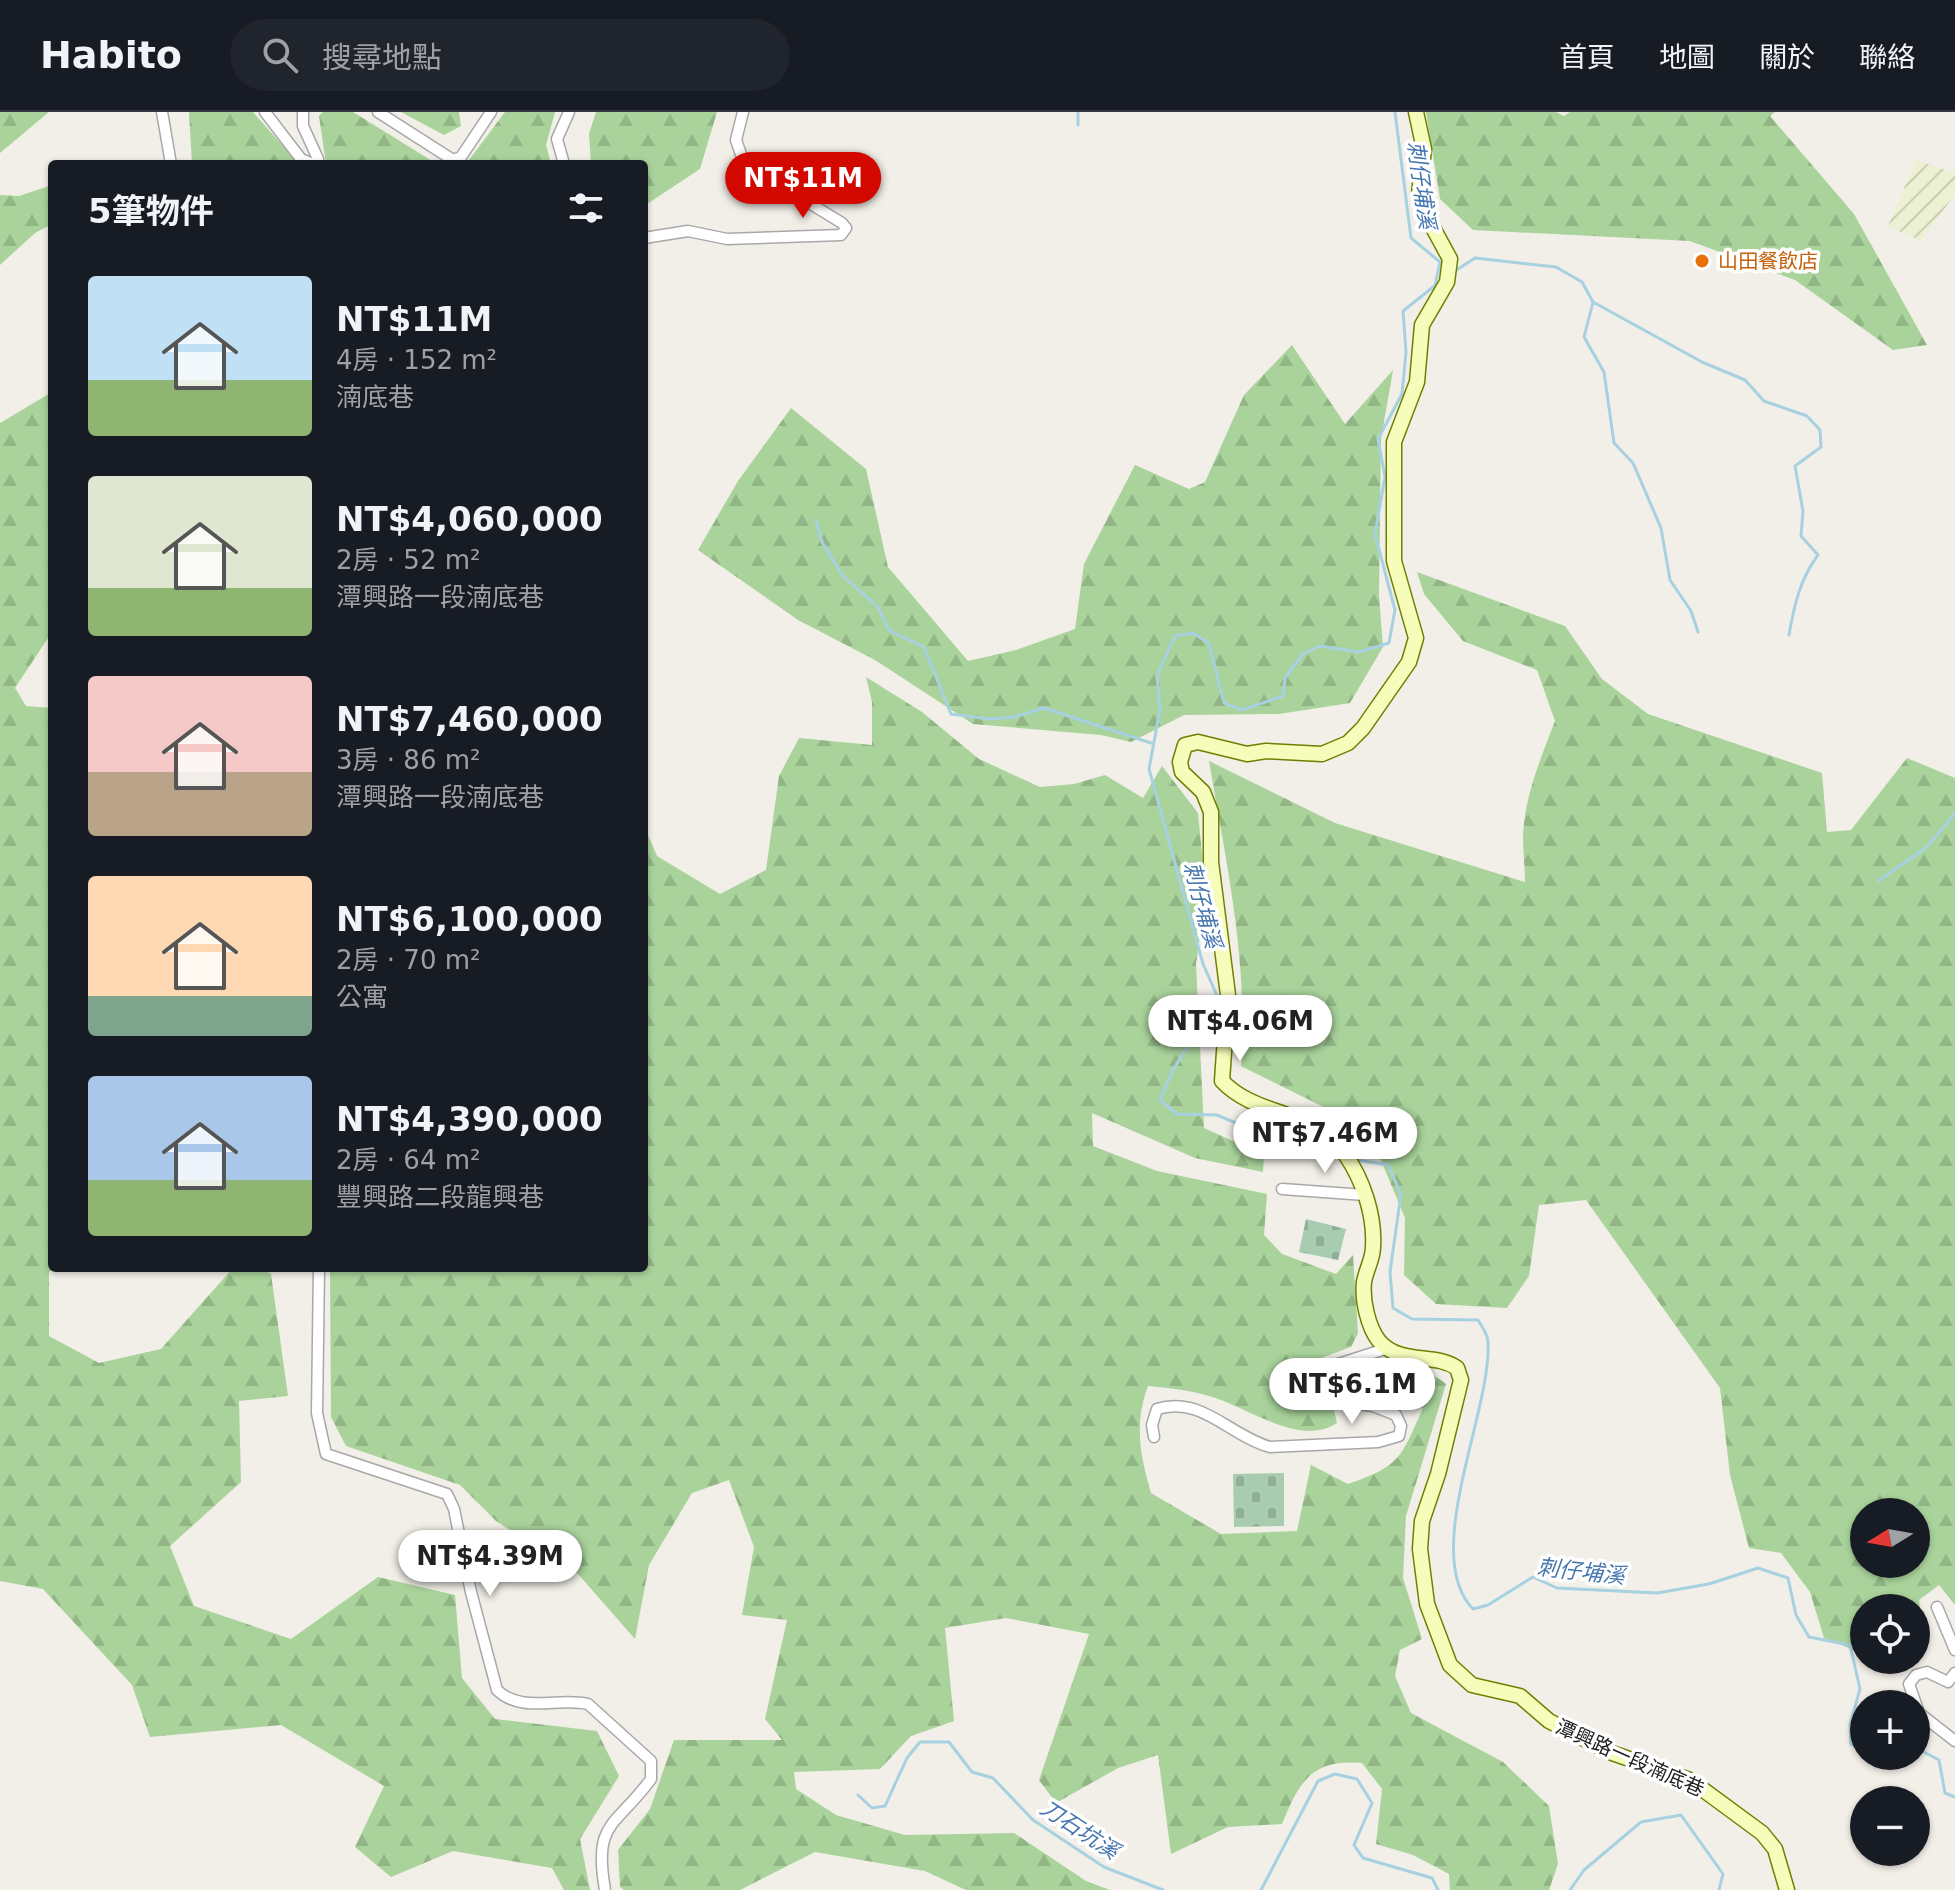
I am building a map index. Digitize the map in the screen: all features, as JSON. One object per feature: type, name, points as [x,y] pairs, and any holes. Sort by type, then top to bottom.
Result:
[{"type":"street","points":[[162,112],[170,160]]},
{"type":"street","points":[[265,112],[303,160]]},
{"type":"street","points":[[303,112],[303,126],[317,153],[317,160]]},
{"type":"street","points":[[378,112],[453,160],[461,157],[491,112]]},
{"type":"street","points":[[563,160],[557,139],[569,112]]},
{"type":"street","points":[[648,237],[688,231],[727,239],[841,235],[846,228],[842,223],[744,163],[736,140],[743,112]]},
{"type":"street","points":[[1154,1437],[1152,1425],[1157,1409],[1171,1404],[1182,1404],[1217,1418],[1255,1443],[1270,1447],[1378,1442],[1399,1436],[1401,1426],[1396,1415],[1373,1406],[1297,1395],[1292,1389],[1301,1376],[1388,1348],[1372,1328],[1366,1310],[1364,1284],[1373,1250],[1373,1224],[1365,1195],[1345,1154],[1329,1136],[1310,1122],[1234,1094],[1222,1081],[1228,995],[1211,862],[1211,812],[1203,792],[1182,772],[1180,762],[1185,745],[1198,742],[1247,754],[1266,751],[1322,754],[1348,743],[1378,710],[1409,662],[1416,638],[1394,561],[1394,442],[1417,382],[1422,325],[1447,282],[1450,259],[1425,213],[1419,194],[1424,149],[1416,112]]},
{"type":"street","points":[[1282,1189],[1365,1195]]},
{"type":"street","points":[[319,1272],[317,1413],[326,1454],[447,1494],[454,1509],[492,1682],[505,1698],[523,1703],[588,1704],[651,1761],[651,1779],[612,1822],[602,1840],[600,1861],[605,1890]]},
{"type":"street","name":"潭興路一段湳底巷","points":[[1388,1348],[1420,1361],[1448,1362],[1457,1368],[1461,1380],[1438,1474],[1422,1521],[1420,1549],[1427,1604],[1450,1665],[1472,1685],[1520,1696],[1549,1721],[1601,1747],[1690,1780],[1762,1833],[1775,1849],[1787,1890]]},
{"type":"street","points":[[1937,1607],[1955,1650]]},
{"type":"street","points":[[1955,1673],[1948,1682],[1927,1672],[1916,1675],[1909,1684],[1919,1713],[1955,1741]]},
{"type":"green space","points":[[0,112],[49,112],[0,153]]},
{"type":"green space","points":[[189,112],[253,112],[295,160],[192,160]]},
{"type":"green space","points":[[323,112],[353,112],[431,160],[325,160],[319,116]]},
{"type":"green space","points":[[401,112],[459,112],[461,126],[444,135]]},
{"type":"green space","points":[[505,112],[555,112],[546,145],[550,160],[469,160]]},
{"type":"green space","points":[[596,112],[717,112],[700,169],[648,203],[648,160],[591,160],[589,134]]},
{"type":"green space","points":[[1426,112],[1556,112],[1564,116],[1570,112],[1775,112],[1770,116],[1854,214],[1927,345],[1893,350],[1795,280],[1690,241],[1473,230],[1440,199]]},
{"type":"green space","points":[[1916,160],[1955,173],[1955,194],[1921,241],[1888,226]]},
{"type":"green space","points":[[48,186],[48,226],[35,233],[0,265],[0,195],[19,196]]},
{"type":"green space","points":[[1292,345],[1345,424],[1393,370],[1381,439],[1379,596],[1383,647],[1350,703],[1279,714],[1184,715],[1131,742],[1101,735],[973,724],[875,660],[798,620],[698,550],[738,481],[791,408],[866,469],[888,567],[968,661],[1016,650],[1075,629],[1084,564],[1135,465],[1189,489],[1205,482],[1244,395]]},
{"type":"green space","points":[[48,394],[48,638],[15,688],[26,706],[48,708],[49,1336],[99,1363],[161,1349],[229,1272],[271,1274],[288,1396],[239,1401],[241,1482],[170,1546],[194,1606],[291,1639],[378,1577],[455,1595],[462,1678],[495,1719],[597,1731],[619,1776],[580,1839],[590,1890],[564,1890],[552,1868],[453,1851],[391,1877],[355,1847],[384,1786],[281,1725],[150,1737],[132,1685],[43,1589],[0,1581],[0,423]]},
{"type":"green space","points":[[1417,572],[1565,626],[1602,679],[1648,714],[1822,773],[1827,832],[1851,830],[1907,758],[1955,778],[1955,1605],[1939,1585],[1927,1594],[1850,1594],[1850,1648],[1824,1638],[1810,1592],[1781,1553],[1749,1548],[1730,1475],[1720,1388],[1586,1200],[1539,1205],[1529,1276],[1507,1308],[1436,1304],[1404,1275],[1405,1218],[1368,1129],[1241,1066],[1243,1028],[1239,951],[1209,761],[1335,823],[1525,882],[1523,838],[1526,808],[1555,721],[1537,670],[1463,641],[1424,594]]},
{"type":"green space","points":[[866,677],[922,712],[979,759],[1040,787],[1074,784],[1105,775],[1143,798],[1162,766],[1198,813],[1206,895],[1196,964],[1204,1128],[1264,1155],[1263,1172],[1195,1158],[1092,1113],[1093,1146],[1157,1171],[1267,1194],[1264,1235],[1282,1254],[1336,1274],[1353,1255],[1358,1333],[1351,1347],[1297,1367],[1275,1388],[1279,1401],[1334,1410],[1337,1423],[1322,1429],[1306,1431],[1290,1428],[1209,1396],[1148,1386],[1141,1413],[1140,1440],[1151,1493],[1221,1534],[1297,1531],[1311,1465],[1348,1484],[1366,1478],[1397,1458],[1423,1408],[1338,1378],[1365,1371],[1408,1368],[1434,1376],[1446,1384],[1406,1516],[1403,1578],[1422,1639],[1400,1650],[1395,1676],[1411,1713],[1503,1762],[1549,1806],[1558,1864],[1549,1890],[1450,1890],[1449,1874],[1413,1855],[1376,1844],[1382,1789],[1362,1763],[1319,1769],[1302,1785],[1282,1824],[1228,1827],[1171,1854],[1158,1755],[1118,1768],[1056,1803],[1039,1780],[1089,1634],[1006,1618],[945,1628],[954,1721],[911,1736],[880,1769],[794,1772],[796,1789],[836,1815],[905,1835],[1014,1833],[1086,1881],[1110,1890],[966,1890],[925,1871],[815,1852],[740,1890],[624,1890],[620,1887],[618,1850],[650,1809],[674,1740],[782,1740],[765,1719],[787,1620],[742,1615],[754,1547],[729,1480],[692,1493],[649,1565],[635,1639],[578,1574],[496,1521],[460,1485],[346,1446],[331,1417],[330,1272],[648,1272],[648,835],[657,856],[720,894],[766,870],[779,776],[799,738],[872,745],[872,702]]},
{"type":"green space","points":[[1306,1219],[1346,1229],[1338,1260],[1299,1252]]},
{"type":"green space","points":[[1284,1473],[1284,1526],[1234,1527],[1233,1474]]},
{"type":"waterway","points":[[1078,112],[1078,125]]},
{"type":"waterway","name":"刺仔埔溪","points":[[1395,112],[1411,238],[1440,262],[1435,285]]},
{"type":"waterway","points":[[1455,271],[1475,258],[1556,267],[1582,282],[1593,302],[1702,362],[1745,380],[1764,401],[1807,416],[1820,430],[1821,447],[1795,466],[1803,511],[1801,536],[1818,555],[1799,593],[1789,635]]},
{"type":"waterway","name":"刺仔埔溪","points":[[1342,1158],[1305,1152],[1217,1115],[1177,1114],[1160,1100],[1173,1070],[1218,998],[1203,964],[1149,769],[1160,710],[1157,676],[1175,636],[1193,633],[1209,643],[1224,703],[1242,710],[1283,696],[1285,678],[1303,654],[1320,646],[1359,652],[1389,643],[1395,610],[1375,534],[1385,477],[1378,439],[1402,394],[1406,352],[1403,311],[1442,280]]},
{"type":"waterway","points":[[1593,302],[1584,337],[1604,372],[1614,443],[1633,463],[1661,528],[1670,580],[1691,611],[1698,632]]},
{"type":"waterway","points":[[816,520],[822,542],[843,576],[877,606],[890,631],[924,647],[951,714],[990,719],[1014,717],[1044,708],[1151,743]]},
{"type":"waterway","points":[[1878,881],[1927,847],[1955,813]]},
{"type":"waterway","name":"刺仔埔溪","points":[[1357,1160],[1388,1165],[1401,1194],[1390,1272],[1393,1308],[1412,1319],[1478,1320],[1488,1339],[1480,1405],[1462,1481],[1454,1554],[1459,1585],[1473,1609],[1488,1605],[1533,1577],[1557,1588],[1657,1593],[1709,1584],[1758,1568],[1788,1578],[1796,1615],[1809,1637],[1850,1645],[1860,1690]]},
{"type":"waterway","name":"刀石坑溪","points":[[858,1795],[872,1808],[885,1806],[907,1758],[920,1742],[949,1742],[972,1772],[993,1778],[1033,1820],[1104,1867],[1163,1890]]},
{"type":"waterway","name":"刺仔埔溪","points":[[1930,1755],[1939,1760],[1945,1793],[1955,1797]]},
{"type":"waterway","name":"刀石坑溪","points":[[1261,1890],[1318,1781],[1335,1774],[1357,1779],[1372,1803],[1354,1845],[1363,1858],[1432,1878],[1438,1890]]},
{"type":"waterway","name":"刀石坑溪","points":[[1570,1890],[1584,1870],[1641,1822],[1681,1815],[1723,1874],[1719,1890]]},
{"type":"place","name":"山田餐飲店","points":[[1702,261]]}]
